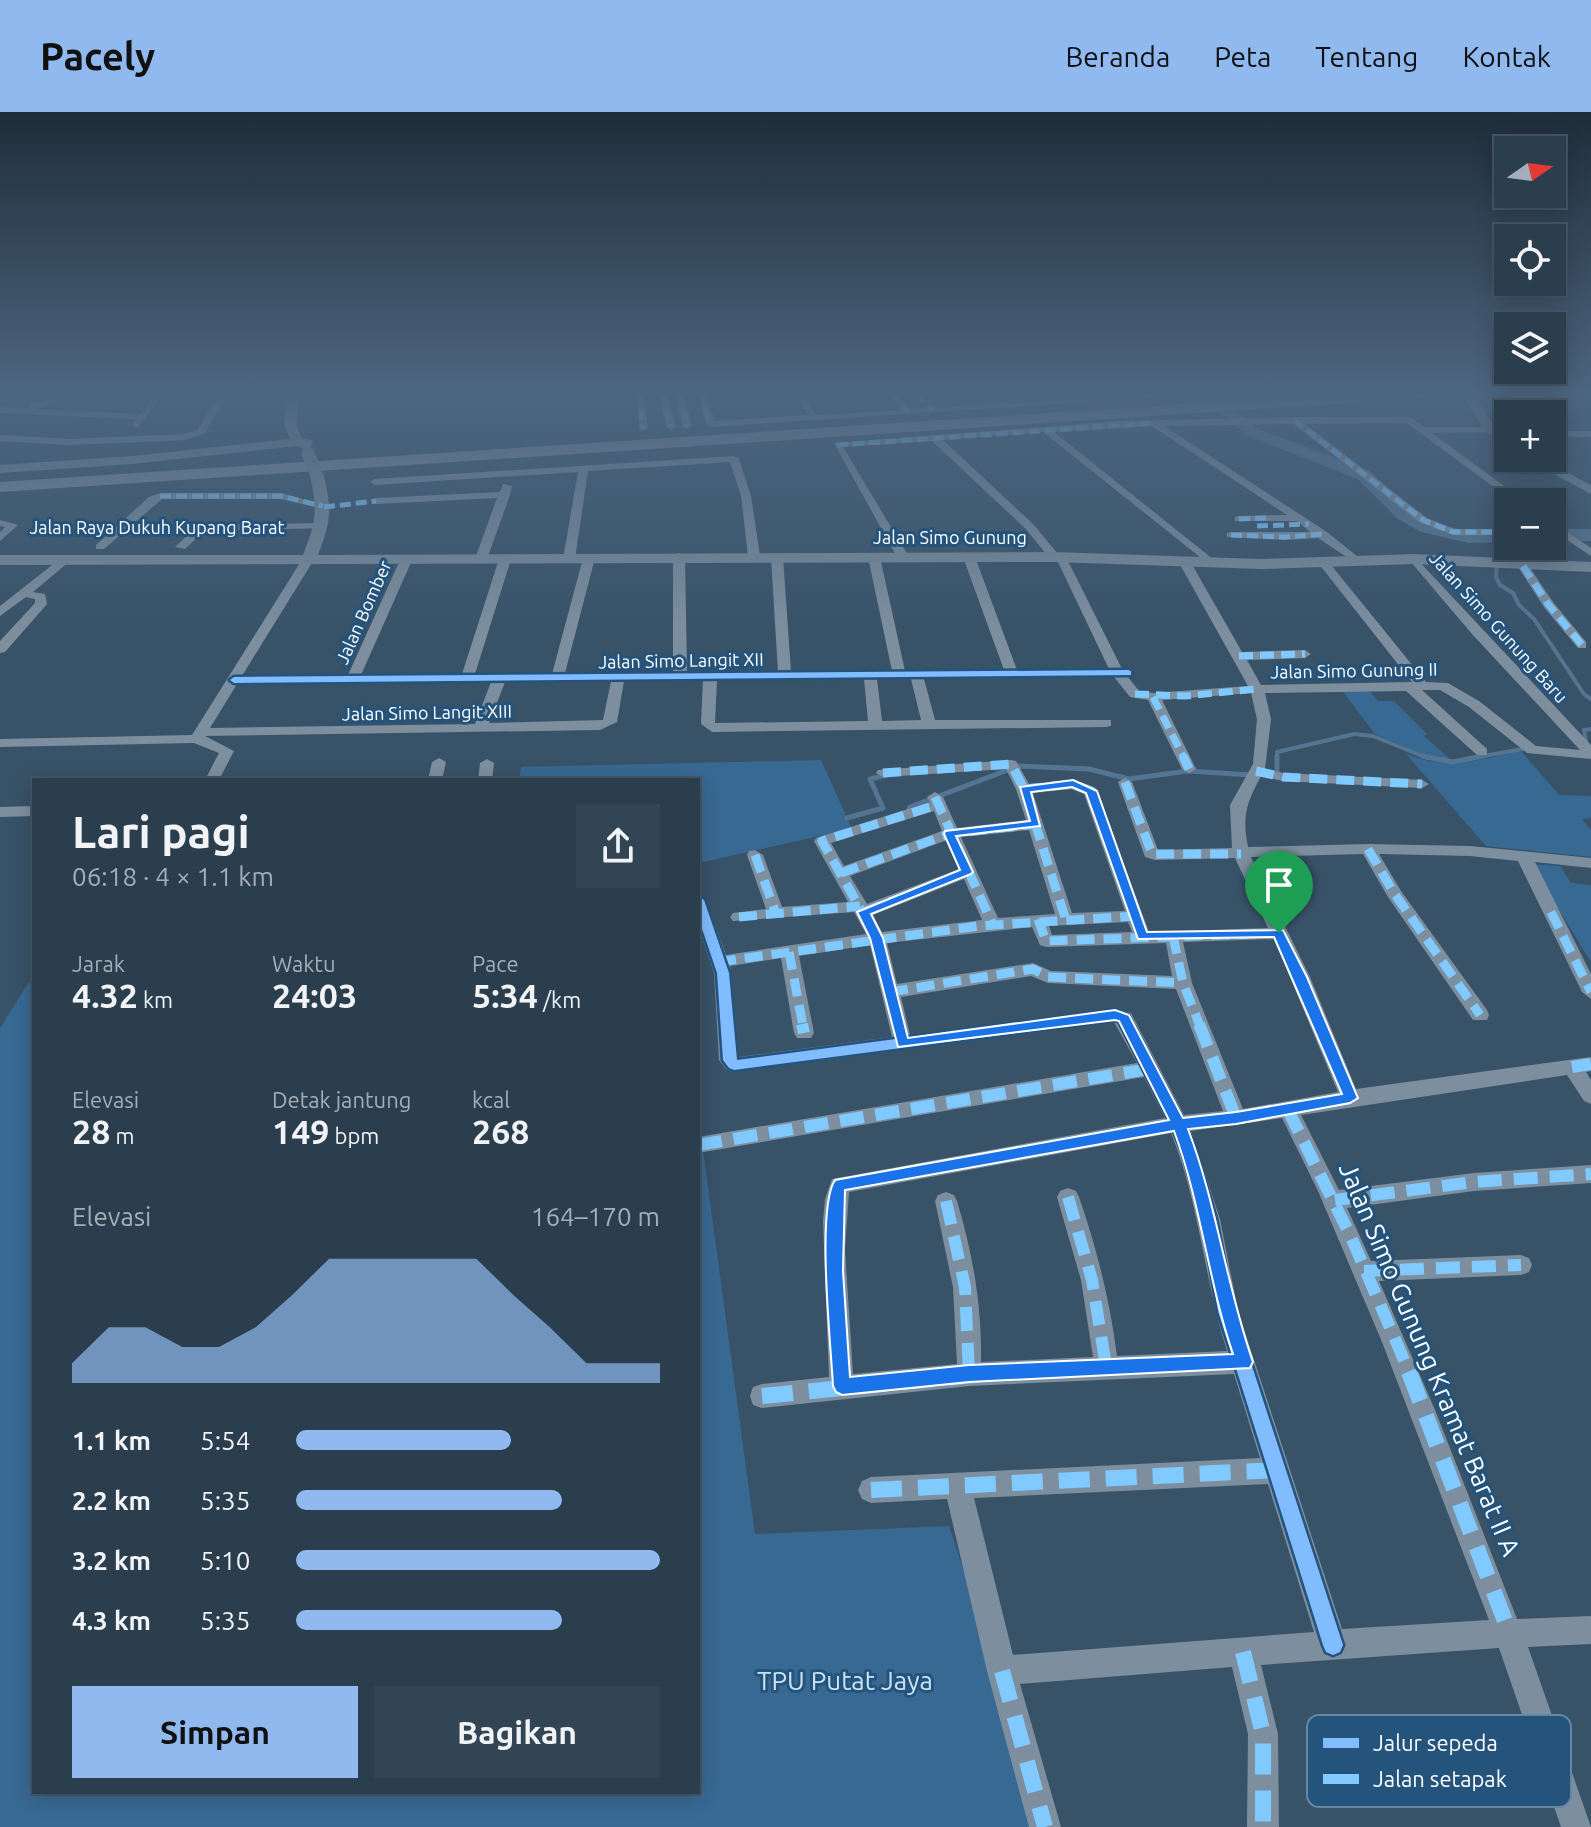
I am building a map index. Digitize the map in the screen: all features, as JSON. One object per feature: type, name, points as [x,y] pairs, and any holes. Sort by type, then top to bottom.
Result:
[{"type":"highway","points":[[0,480],[110,473]]},
{"type":"highway","points":[[0,487],[202,473]]},
{"type":"main road","points":[[311,552],[322,526],[323,506],[316,473]]},
{"type":"main road","points":[[1563,473],[1591,490]]},
{"type":"main road","points":[[1569,473],[1591,483]]},
{"type":"main road","name":"Jalan Raya Dukuh Kupang Barat","points":[[0,560],[65,560],[104,551],[181,547],[311,552]]},
{"type":"main road","name":"Jalan Raya Dukuh Kupang Barat","points":[[0,548],[311,552]]},
{"type":"main road","name":"Jalan Simo Gunung","points":[[311,552],[481,559],[679,556],[1063,557],[1210,562],[1414,559],[1591,567]]},
{"type":"street","points":[[375,482],[528,473]]},
{"type":"street","points":[[569,559],[583,473]]},
{"type":"street","points":[[739,473],[746,496],[754,556]]},
{"type":"street","points":[[855,473],[903,557]]},
{"type":"street","points":[[972,473],[1063,557],[1124,676]]},
{"type":"street","points":[[1100,473],[1210,562]]},
{"type":"street","points":[[1230,473],[1323,534],[1354,559]]},
{"type":"street","points":[[1362,473],[1438,528],[1467,534],[1494,533]]},
{"type":"street","points":[[1482,473],[1502,488]]},
{"type":"street","points":[[481,559],[511,474]]},
{"type":"street","points":[[376,501],[505,495]]},
{"type":"street","points":[[104,551],[153,499],[160,496],[281,496],[323,506]]},
{"type":"street","points":[[1240,522],[1304,521]]},
{"type":"street","points":[[0,523],[13,526],[0,538]]},
{"type":"street","points":[[181,547],[198,531],[209,528],[322,526]]},
{"type":"street","points":[[1231,535],[1284,537],[1323,534]]},
{"type":"street","points":[[1566,535],[1591,553]]},
{"type":"street","points":[[227,751],[198,736],[311,552]]},
{"type":"street","points":[[679,556],[680,678]]},
{"type":"street","points":[[777,557],[785,676]]},
{"type":"street","points":[[874,557],[899,675]]},
{"type":"street","points":[[969,557],[1012,675]]},
{"type":"street","name":"Jalan Bomber","points":[[353,679],[407,558]]},
{"type":"street","points":[[557,679],[589,558]]},
{"type":"street","points":[[467,679],[505,559]]},
{"type":"street","name":"Jalan Simo Gunung Baru","points":[[1414,559],[1588,751]]},
{"type":"street","points":[[0,612],[65,560]]},
{"type":"street","points":[[1184,561],[1257,689],[1264,719],[1261,774],[1238,805],[1237,831],[1241,854],[1301,977],[1350,1098]]},
{"type":"street","points":[[1323,562],[1415,686],[1482,752]]},
{"type":"street","points":[[1523,566],[1548,604],[1582,645]]},
{"type":"street","points":[[0,649],[41,604],[41,597],[24,593]]},
{"type":"street","points":[[1239,656],[1305,654]]},
{"type":"street","points":[[916,674],[929,724]]},
{"type":"street","name":"Jalan Simo Langit XII","points":[[234,680],[916,674],[1124,676]]},
{"type":"street","points":[[870,675],[875,725]]},
{"type":"street","name":"Jalan Simo Gunung II","points":[[1124,676],[1135,694],[1153,697],[1257,689],[1450,688],[1530,748],[1588,751]]},
{"type":"street","points":[[710,678],[708,724],[712,728],[1106,723]]},
{"type":"street","points":[[480,730],[499,679]]},
{"type":"street","name":"Jalan Simo Langit XIII","points":[[0,743],[198,736],[238,731],[480,730],[606,725],[611,718],[618,679]]},
{"type":"street","points":[[1153,697],[1189,769]]},
{"type":"street","points":[[213,778],[238,731]]},
{"type":"street","points":[[435,778],[439,762]]},
{"type":"street","points":[[485,778],[487,763]]},
{"type":"street","points":[[883,773],[972,765],[1014,768],[1036,824],[1065,917]]},
{"type":"street","points":[[1261,774],[1422,784]]},
{"type":"street","points":[[1125,782],[1152,854],[1368,849],[1523,855],[1591,863]]},
{"type":"street","points":[[1024,789],[1073,784],[1091,791],[1142,936]]},
{"type":"street","points":[[903,1044],[877,938],[822,841],[936,801],[992,923]]},
{"type":"street","points":[[0,812],[32,811]]},
{"type":"street","points":[[841,873],[949,834],[1036,824]]},
{"type":"street","points":[[1368,849],[1394,893],[1480,1015]]},
{"type":"street","points":[[755,855],[776,914]]},
{"type":"street","points":[[1523,855],[1591,992]]},
{"type":"street","points":[[739,917],[862,909],[967,872]]},
{"type":"street","points":[[700,906],[723,973],[729,1060],[739,1065],[1115,1015],[1127,1021],[1148,1069],[1178,1124],[1209,1219],[1226,1311],[1333,1645]]},
{"type":"street","points":[[718,962],[992,923],[1065,917],[1135,916]]},
{"type":"street","points":[[1038,919],[1046,941],[1279,933]]},
{"type":"street","points":[[1173,936],[1183,983],[1236,1118]]},
{"type":"street","points":[[789,952],[804,1033]]},
{"type":"street","points":[[890,992],[1033,969],[1048,977],[1183,983]]},
{"type":"street","points":[[842,1386],[834,1240],[835,1192],[840,1185],[1178,1124],[1236,1118],[1350,1098],[1581,1065],[1591,1096]]},
{"type":"street","points":[[700,1145],[1148,1069]]},
{"type":"street","name":"Jalan Simo Gunung Kramat Barat II A","points":[[1288,1110],[1335,1200],[1403,1357],[1538,1715]]},
{"type":"street","points":[[1335,1200],[1474,1182],[1591,1174]]},
{"type":"street","points":[[1068,1197],[1079,1227],[1096,1299],[1106,1366]]},
{"type":"street","points":[[946,1201],[964,1271],[971,1332],[969,1374]]},
{"type":"street","points":[[1364,1271],[1521,1265]]},
{"type":"street","points":[[762,1396],[969,1374],[1244,1362]]},
{"type":"street","points":[[871,1490],[1278,1470]]},
{"type":"street","points":[[958,1488],[1002,1671],[1045,1827]]},
{"type":"street","points":[[1002,1671],[1333,1645],[1591,1630]]},
{"type":"street","points":[[1243,1652],[1263,1734],[1263,1827]]},
{"type":"street","name":"Jalan Simo Gunung Kramat Barat II A","points":[[1570,1807],[1577,1827]]},
{"type":"green space","points":[[1341,689],[1368,689],[1378,701],[1394,701],[1427,734],[1424,736],[1451,760],[1432,759],[1375,734]]},
{"type":"green space","points":[[1521,751],[1559,795],[1591,796],[1591,818],[1582,819],[1591,830],[1591,857],[1486,846],[1406,754],[1451,763]]},
{"type":"green space","points":[[821,760],[852,829],[700,863],[700,778],[519,778],[521,767]]},
{"type":"green space","points":[[1531,864],[1560,866],[1571,883],[1591,885],[1591,962]]},
{"type":"green space","name":"TPU Putat Jaya","points":[[29,982],[32,982],[32,1794],[700,1794],[700,1128],[755,1534],[949,1526],[1049,1827],[0,1827],[0,1028]]},
{"type":"waterway","points":[[1359,473],[1405,515],[1428,528],[1469,537],[1494,536]]},
{"type":"waterway","points":[[1566,535],[1591,535]]},
{"type":"waterway","points":[[1497,565],[1496,577],[1500,585],[1513,593],[1519,605],[1534,619],[1584,694],[1591,699]]},
{"type":"waterway","points":[[1586,741],[1584,730],[1591,729]]},
{"type":"waterway","points":[[1273,774],[1277,773],[1277,752],[1354,734],[1373,736],[1422,756]]},
{"type":"waterway","points":[[1484,756],[1528,748]]},
{"type":"waterway","points":[[1422,756],[1452,762],[1484,756]]},
{"type":"waterway","points":[[1422,756],[1427,758]]},
{"type":"waterway","points":[[1473,758],[1484,756]]},
{"type":"waterway","points":[[908,813],[910,807],[1018,766],[1089,769],[1129,779],[1188,771],[1251,775]]},
{"type":"waterway","points":[[847,818],[883,808],[870,779],[887,775]]},
{"type":"marked path","points":[[1362,473],[1423,520],[1453,532],[1494,532]]},
{"type":"marked path","points":[[160,496],[281,496],[323,506]]},
{"type":"marked path","points":[[324,507],[376,501]]},
{"type":"marked path","points":[[1239,519],[1267,518]]},
{"type":"marked path","points":[[1257,526],[1309,524]]},
{"type":"marked path","points":[[1231,535],[1284,537],[1323,534]]},
{"type":"marked path","points":[[1523,566],[1548,604],[1582,645]]},
{"type":"marked path","points":[[1239,656],[1305,654]]},
{"type":"marked path","points":[[1135,694],[1185,696],[1257,689]]},
{"type":"marked path","points":[[1153,697],[1189,769]]},
{"type":"marked path","points":[[883,773],[1011,764],[1024,789]]},
{"type":"marked path","points":[[1256,771],[1283,777],[1422,784]]},
{"type":"marked path","points":[[1125,782],[1152,854],[1241,854]]},
{"type":"marked path","points":[[1065,917],[1024,789],[1073,784],[1091,791],[1142,936]]},
{"type":"marked path","points":[[935,797],[992,923]]},
{"type":"marked path","points":[[903,1044],[877,938],[822,841],[937,805]]},
{"type":"marked path","points":[[841,873],[949,834],[1036,824]]},
{"type":"marked path","points":[[1368,849],[1394,893],[1480,1015]]},
{"type":"marked path","points":[[755,855],[776,914]]},
{"type":"marked path","points":[[864,912],[967,872]]},
{"type":"marked path","points":[[739,917],[860,906]]},
{"type":"marked path","points":[[1551,912],[1591,992]]},
{"type":"marked path","points":[[718,962],[978,926],[1135,916]]},
{"type":"marked path","points":[[1038,919],[1046,941],[1279,933]]},
{"type":"marked path","points":[[1173,936],[1183,983],[1236,1118]]},
{"type":"marked path","points":[[789,952],[804,1033]]},
{"type":"marked path","points":[[890,992],[1033,969],[1048,977],[1183,983]]},
{"type":"marked path","points":[[1572,1067],[1591,1064]]},
{"type":"marked path","points":[[700,1145],[1148,1069]]},
{"type":"marked path","points":[[842,1386],[834,1250],[836,1199],[840,1185],[1178,1124],[1236,1118],[1350,1098]]},
{"type":"marked path","points":[[1288,1110],[1380,1303],[1510,1634]]},
{"type":"marked path","points":[[1335,1200],[1474,1182],[1591,1174]]},
{"type":"marked path","points":[[1068,1197],[1092,1280],[1106,1366]]},
{"type":"marked path","points":[[946,1201],[965,1287],[969,1374]]},
{"type":"marked path","points":[[1364,1271],[1521,1265]]},
{"type":"marked path","points":[[762,1396],[969,1374],[1244,1362]]},
{"type":"marked path","points":[[871,1490],[1278,1470]]},
{"type":"marked path","points":[[1243,1652],[1263,1734],[1263,1827]]},
{"type":"marked path","points":[[1002,1671],[1045,1827]]},
{"type":"cycle path","points":[[234,680],[1128,673]]},
{"type":"cycle path","points":[[700,906],[723,973],[729,1060],[734,1065],[1115,1015],[1124,1018],[1189,1151],[1209,1219],[1226,1311],[1333,1645]]},
{"type":"route","points":[[1279,933],[1142,936],[1091,791],[1073,784],[1056,783],[1024,789],[1036,824],[949,834],[967,872],[864,912],[877,938],[903,1044],[1115,1015],[1127,1021],[1148,1069],[1164,1096],[1178,1124],[1189,1151],[1209,1219],[1226,1311],[1244,1362],[969,1374],[842,1386],[834,1209],[835,1192],[840,1185],[1076,1145],[1178,1124],[1236,1118],[1350,1098],[1301,977],[1279,933]]}]
